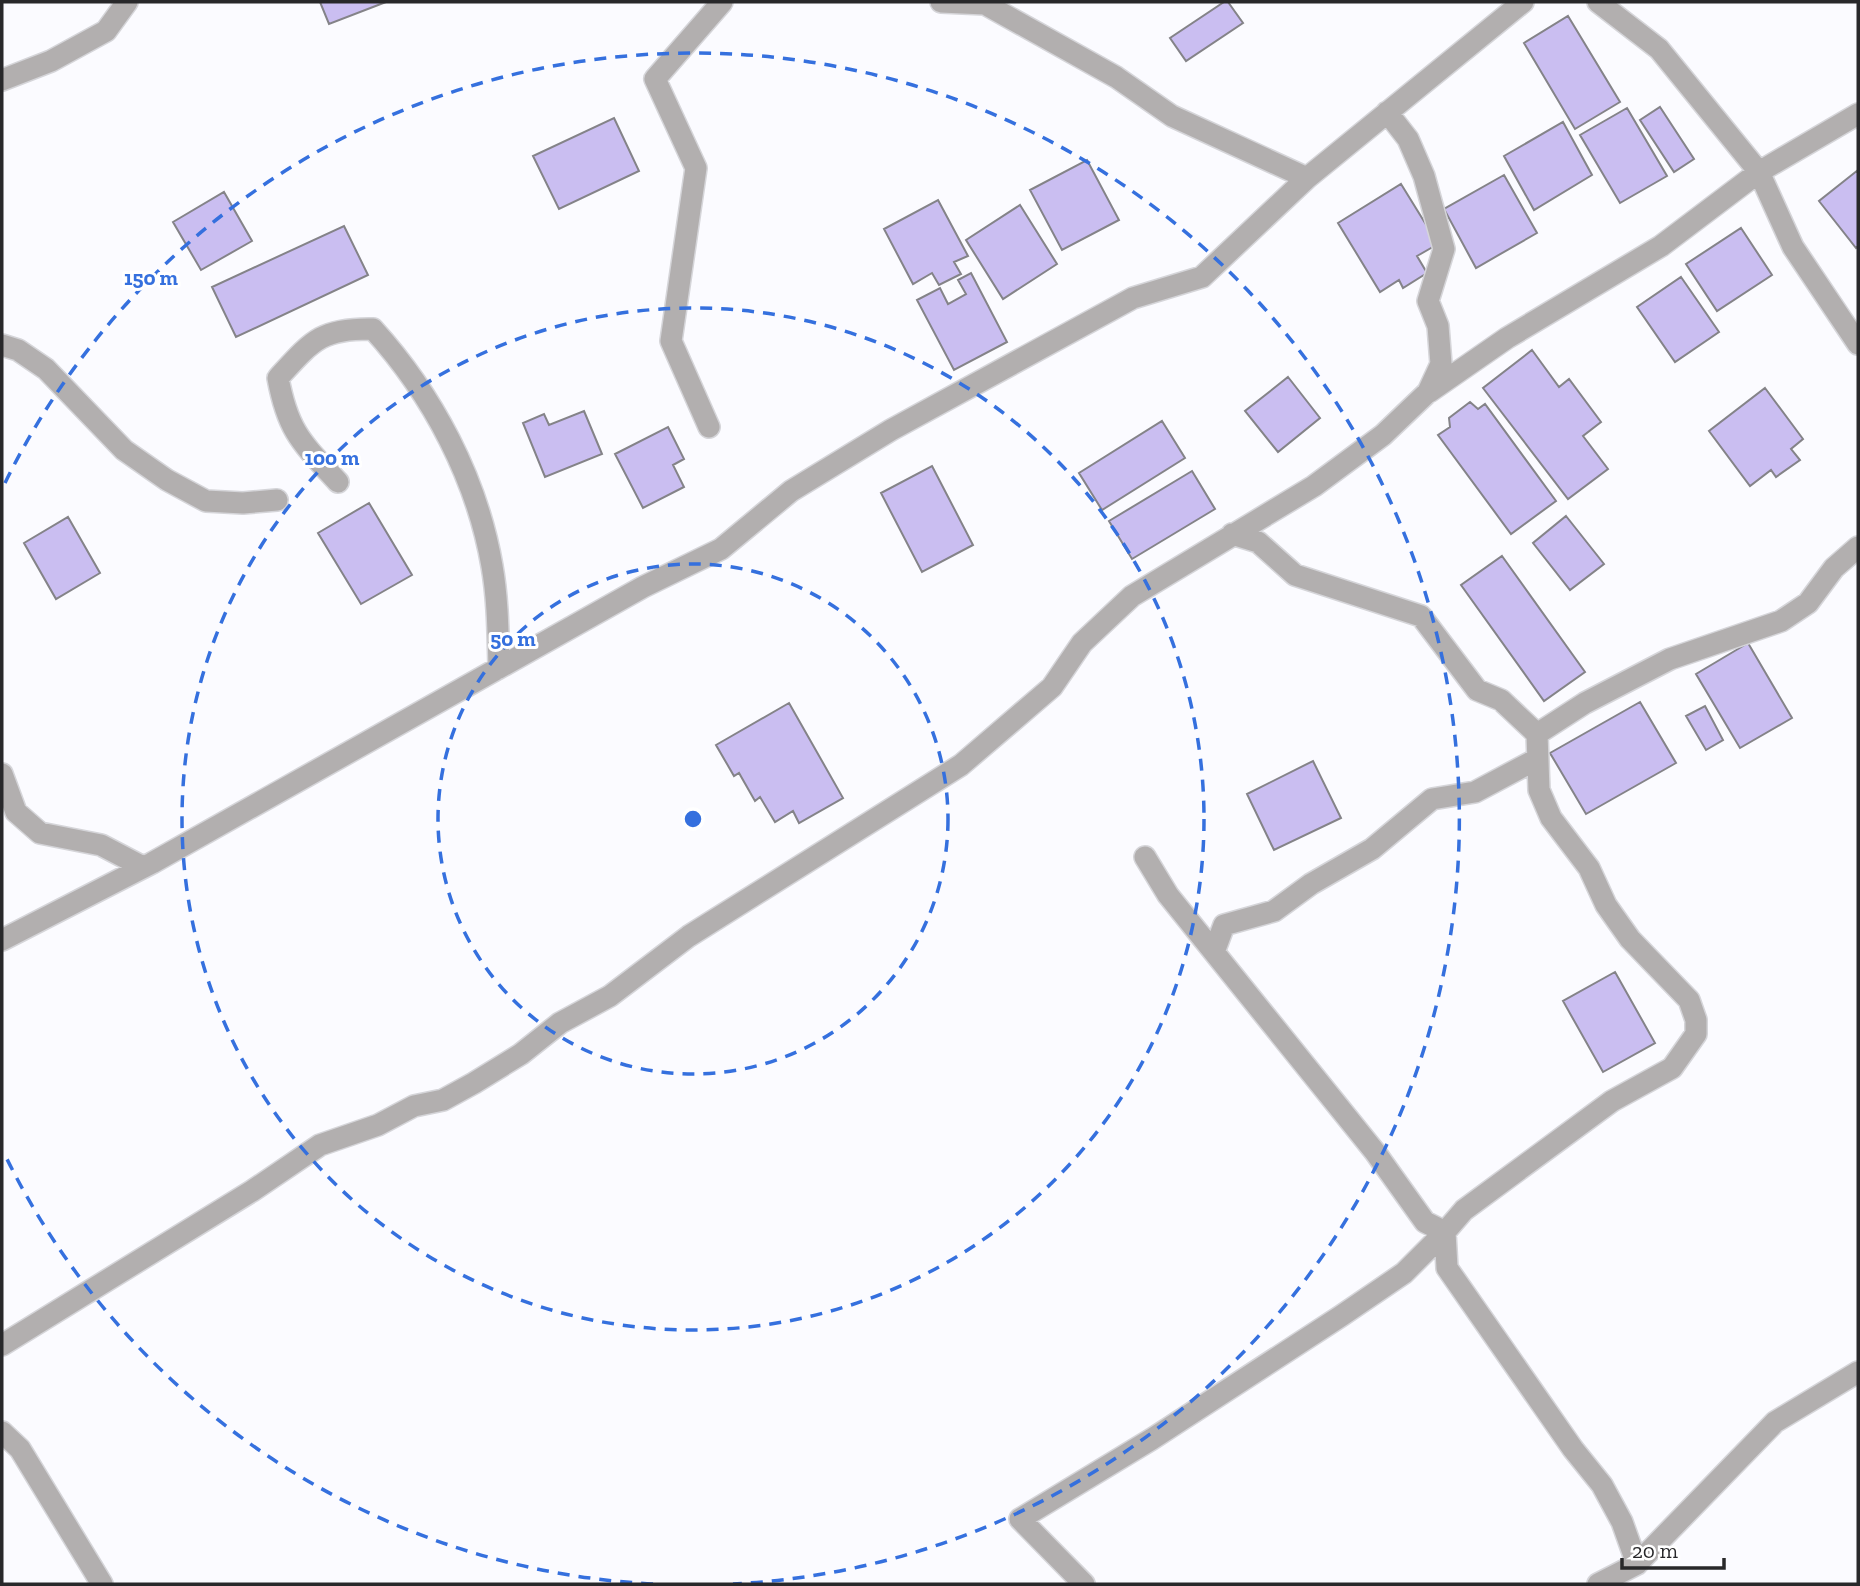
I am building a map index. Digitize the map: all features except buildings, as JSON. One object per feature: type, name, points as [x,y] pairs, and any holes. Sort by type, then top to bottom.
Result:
[{"type":"street","points":[[2,80],[51,61],[106,32],[127,2]]},
{"type":"street","points":[[709,427],[671,341],[696,168],[655,79],[722,2]]},
{"type":"street","points":[[942,2],[985,4],[1116,77],[1172,116],[1307,178]]},
{"type":"street","points":[[2,940],[143,867],[643,587],[721,549],[791,491],[891,430],[1133,298],[1202,277],[1307,178],[1523,2]]},
{"type":"street","points":[[1598,2],[1659,49],[1759,172],[1793,247],[1858,344]]},
{"type":"street","points":[[1387,113],[1408,139],[1424,176],[1444,249],[1428,301],[1438,326],[1441,364],[1429,392]]},
{"type":"street","points":[[2,1345],[252,1191],[320,1145],[378,1125],[414,1106],[443,1100],[509,1061],[559,1023],[610,996],[689,936],[961,765],[1052,687],[1082,643],[1132,596],[1314,486],[1383,435],[1429,392],[1507,338],[1661,246],[1759,172],[1858,114]]},
{"type":"street","points":[[338,482],[303,444],[285,414],[278,378],[312,341],[345,328],[373,329],[423,395],[457,453],[492,565],[499,668]]},
{"type":"street","points":[[2,345],[18,349],[46,369],[124,450],[167,480],[206,502],[277,500]]},
{"type":"street","points":[[1084,1584],[1020,1519],[1152,1439],[1404,1273],[1464,1210],[1612,1101],[1672,1068],[1696,1034],[1696,1020],[1689,1000],[1630,939],[1606,905],[1588,868],[1551,818],[1539,790],[1537,734],[1500,700],[1477,690],[1421,616],[1294,575],[1258,542],[1232,534]]},
{"type":"street","points":[[1537,734],[1603,693],[1670,659],[1781,621],[1808,603],[1834,568],[1858,547]]},
{"type":"street","points":[[1214,952],[1224,925],[1274,911],[1311,884],[1372,849],[1432,799],[1475,792],[1537,759]]},
{"type":"street","points":[[2,774],[16,812],[40,834],[101,845],[143,867]]},
{"type":"street","points":[[1145,857],[1168,895],[1375,1152],[1425,1222],[1445,1232]]},
{"type":"street","points":[[1445,1232],[1447,1268],[1573,1449],[1602,1485],[1622,1522],[1637,1564]]},
{"type":"street","points":[[1598,1584],[1637,1564],[1775,1422],[1858,1373]]},
{"type":"street","points":[[2,1432],[20,1449],[102,1584]]}]
